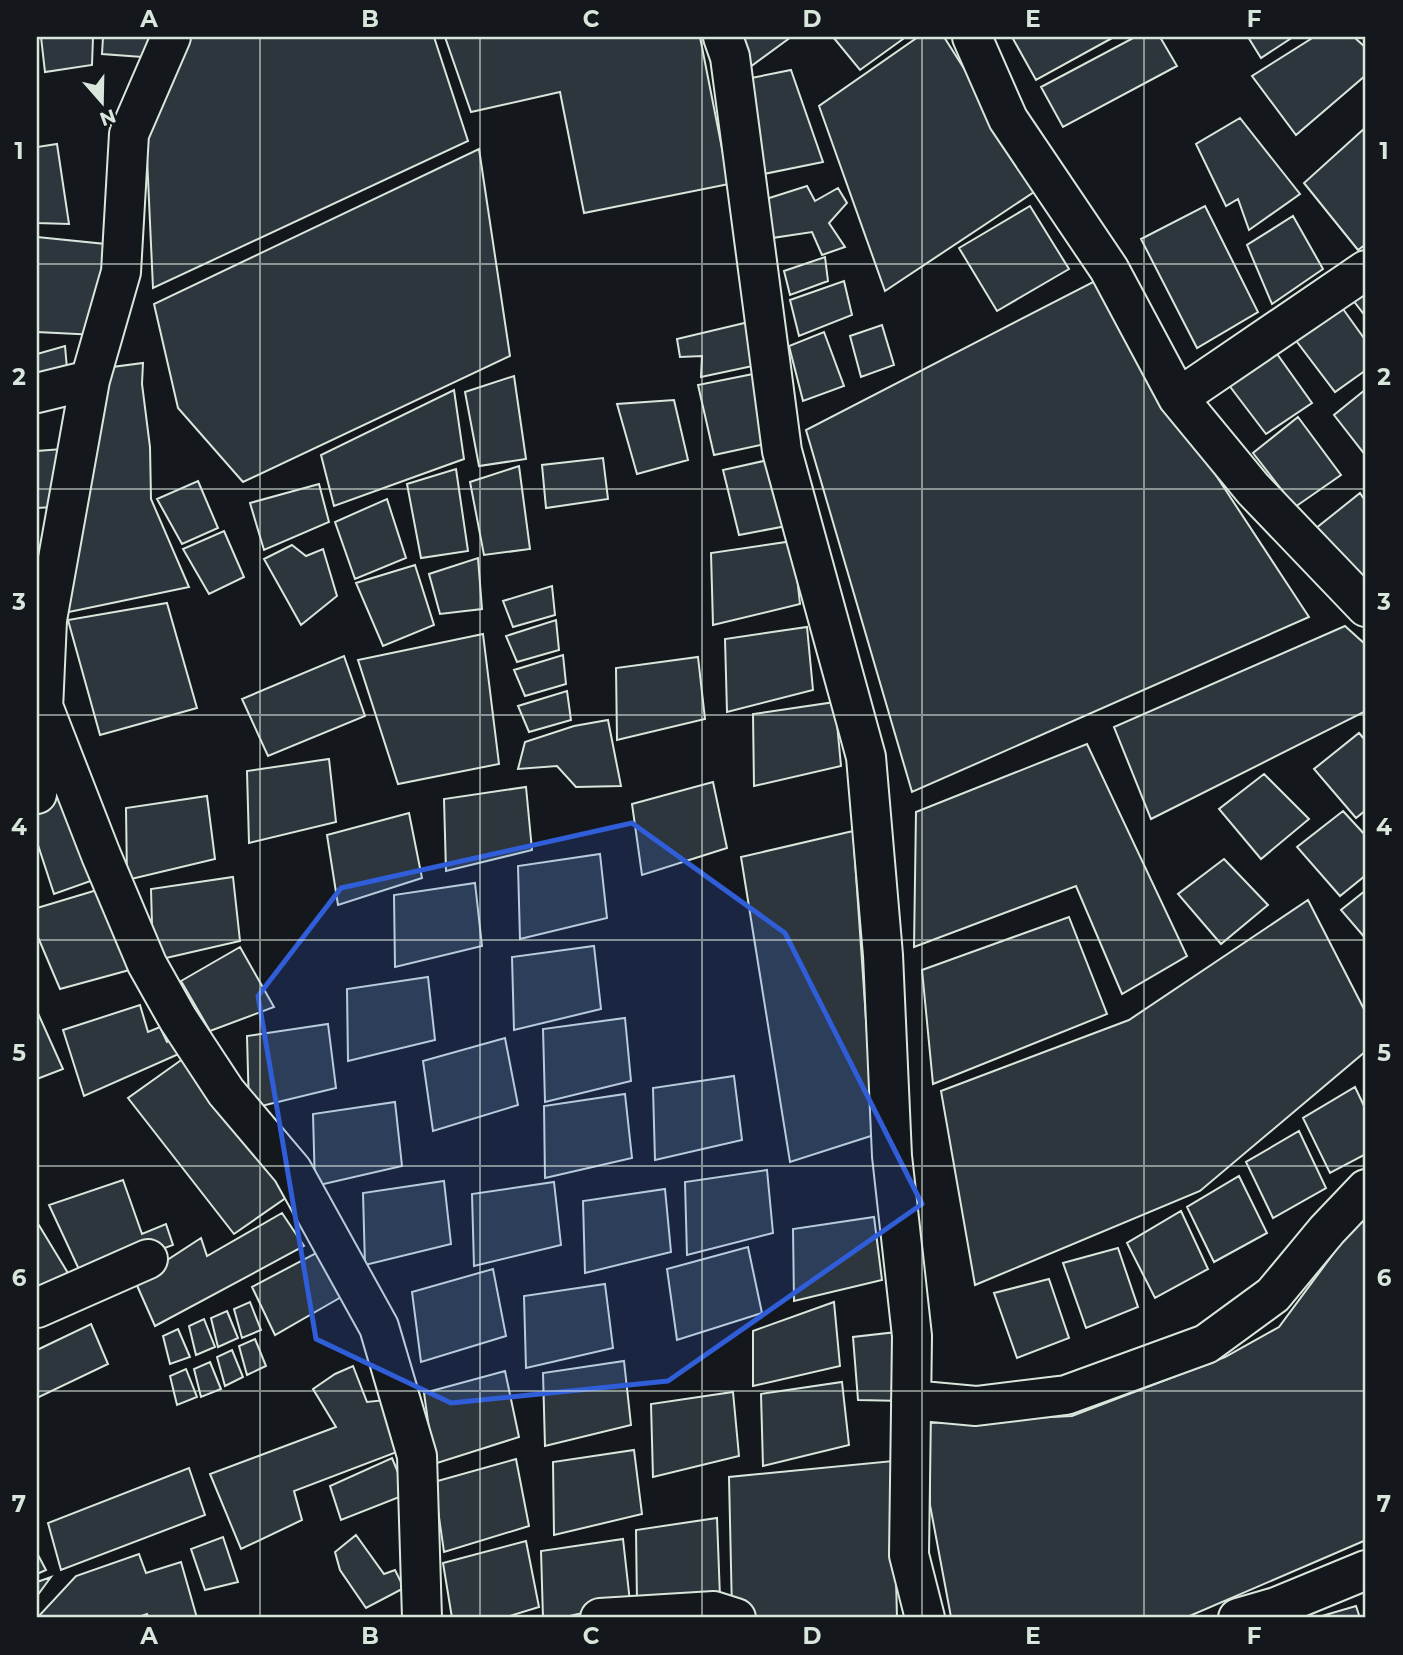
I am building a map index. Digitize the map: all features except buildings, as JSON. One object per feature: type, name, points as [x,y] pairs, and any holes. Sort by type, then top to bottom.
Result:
[{"type":"street","points":[[38,783],[47,620],[90,380],[121,272],[129,134],[171,37]]},
{"type":"street","points":[[723,37],[730,57],[782,451],[866,757],[890,1062],[892,1156],[912,1336],[909,1555],[925,1618]]},
{"type":"street","points":[[972,37],[1008,119],[1109,269],[1178,398],[1253,489],[1366,607]]},
{"type":"street","points":[[1178,398],[1366,270]]},
{"type":"street","points":[[37,393],[90,380]]},
{"type":"street","points":[[43,706],[147,964],[178,1019],[226,1092],[292,1170],[379,1327],[417,1456],[422,1618]]},
{"type":"street","points":[[911,1400],[976,1406],[1066,1395],[1206,1344],[1273,1295],[1327,1230],[1366,1189]]},
{"type":"street","points":[[37,1308],[148,1259]]},
{"type":"street","points":[[1238,1618],[1276,1607],[1366,1570]]},
{"type":"street","points":[[600,1618],[714,1611],[736,1618]]},
{"type":"highlighted area","points":[[632,823],[785,933],[922,1204],[668,1381],[451,1403],[316,1339],[258,996],[341,888]]}]
